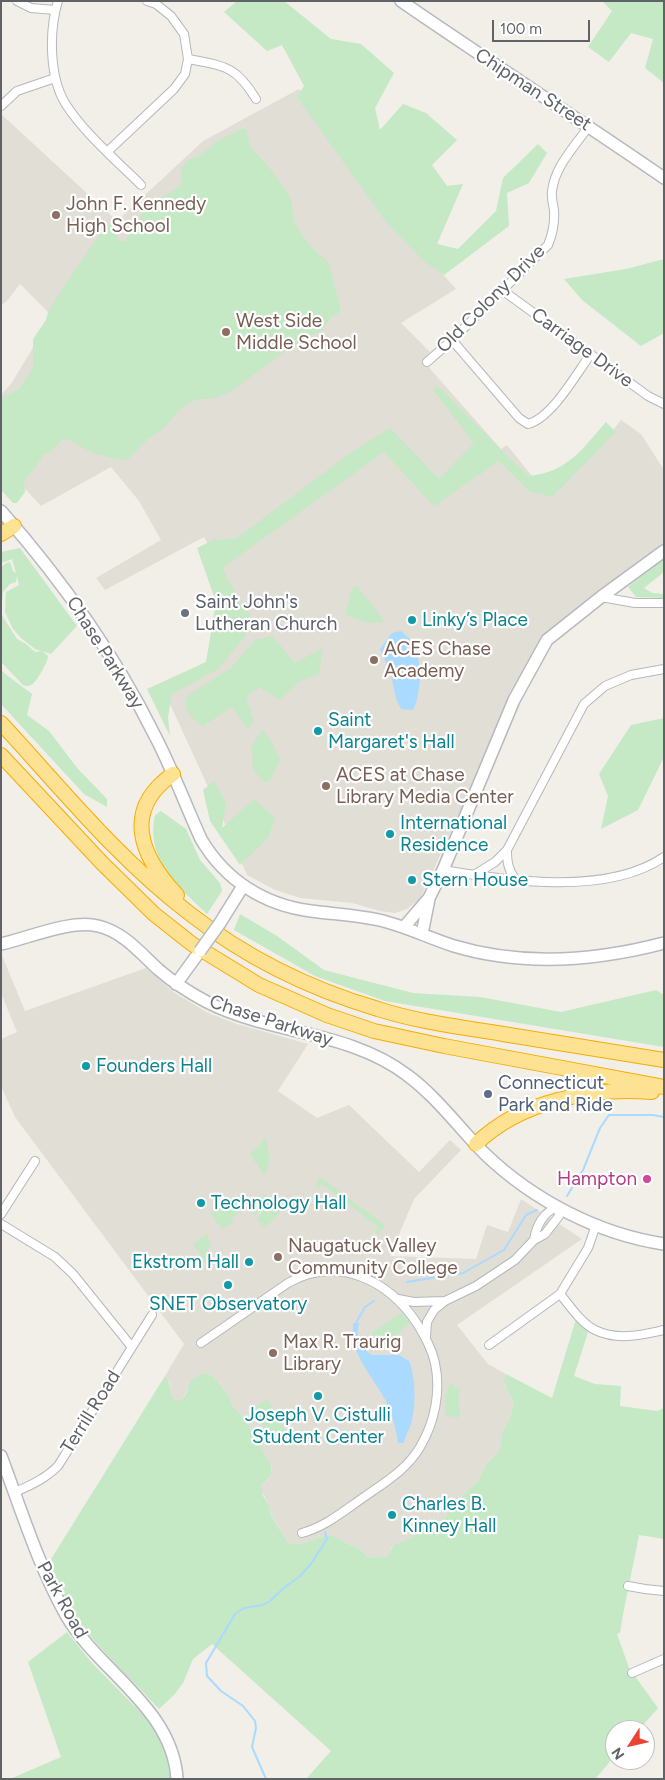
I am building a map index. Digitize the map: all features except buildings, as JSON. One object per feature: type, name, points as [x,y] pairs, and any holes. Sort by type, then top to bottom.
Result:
[{"type":"highway","points":[[1,534],[14,526]]},
{"type":"highway","points":[[1,723],[117,849],[152,883],[206,926],[247,953],[313,986],[357,1003],[404,1016],[664,1060]]},
{"type":"highway","points":[[1,755],[102,863],[154,914],[192,944],[259,985],[327,1016],[398,1037],[664,1087]]},
{"type":"highway","points":[[173,774],[154,790],[145,803],[142,832],[147,852],[158,871],[181,899],[247,953]]},
{"type":"highway","points":[[476,1144],[491,1130],[509,1120],[535,1108],[563,1100],[592,1094],[623,1091],[664,1094]]},
{"type":"main road","name":"Chipman Street","points":[[401,1],[664,178]]},
{"type":"main road","name":"Chase Parkway","points":[[1,511],[54,574],[85,619],[132,694],[173,774],[198,833],[208,851],[225,871],[243,886],[265,898],[290,907],[315,912],[369,918],[404,927],[465,949],[505,956],[545,960],[574,960],[617,955],[664,943]]},
{"type":"main road","points":[[404,927],[429,898],[443,870],[514,700],[547,640],[601,597],[664,552]]},
{"type":"main road","points":[[176,984],[228,912],[243,886]]},
{"type":"main road","points":[[422,934],[429,898]]},
{"type":"main road","name":"Chase Parkway","points":[[1,944],[84,924],[96,925],[114,931],[176,984],[229,1012],[352,1047],[388,1062],[419,1084],[476,1144],[511,1176],[558,1207],[596,1225],[664,1244]]},
{"type":"main road","name":"Park Road","points":[[1,1456],[40,1562],[66,1616],[88,1646],[140,1701],[165,1736],[174,1760],[177,1779]]},
{"type":"street","points":[[17,1],[31,8],[55,10]]},
{"type":"street","points":[[58,1],[55,10],[52,42],[55,78],[64,102],[107,152],[141,185]]},
{"type":"street","points":[[107,152],[174,89],[185,74],[188,59],[184,34],[171,16],[156,4],[147,1]]},
{"type":"street","points":[[188,59],[218,64],[233,71],[245,82],[256,99]]},
{"type":"street","points":[[1,106],[16,91],[55,78]]},
{"type":"street","name":"Old Colony Drive","points":[[427,362],[452,340],[548,245],[554,231],[551,192],[555,178],[562,163],[589,126]]},
{"type":"street","name":"Carriage Drive","points":[[502,290],[648,396],[664,404]]},
{"type":"street","points":[[452,340],[519,418],[528,424],[538,422],[550,411],[591,354]]},
{"type":"street","points":[[601,597],[635,603],[664,603]]},
{"type":"street","points":[[474,876],[495,862],[507,850],[584,704],[605,686],[631,675],[664,669]]},
{"type":"street","points":[[507,850],[507,864],[509,871],[515,879]]},
{"type":"street","points":[[443,870],[474,876],[574,883],[604,880],[639,869],[664,857]]},
{"type":"street","points":[[1,1214],[34,1161]]},
{"type":"street","points":[[426,1338],[427,1322],[434,1310],[445,1301],[476,1286],[515,1260],[534,1240],[543,1236],[556,1222],[559,1216],[558,1207],[546,1215],[537,1228],[534,1240]]},
{"type":"street","points":[[1,1224],[55,1257],[73,1274],[132,1346]]},
{"type":"street","points":[[489,1345],[560,1294],[588,1248],[596,1225]]},
{"type":"street","points":[[201,1344],[282,1286],[304,1275],[331,1271],[355,1274],[398,1299],[426,1338],[434,1361],[437,1393],[429,1431],[420,1448],[409,1463],[394,1476],[326,1524],[302,1533]]},
{"type":"street","points":[[560,1294],[584,1322],[595,1330],[621,1337],[664,1330]]},
{"type":"street","points":[[398,1299],[414,1302],[445,1301]]},
{"type":"street","name":"Terrill Road","points":[[15,1492],[38,1482],[58,1466],[152,1315]]},
{"type":"street","points":[[628,1586],[664,1591]]},
{"type":"street","points":[[632,1673],[664,1659]]},
{"type":"shaded area","points":[[299,89],[403,230],[456,289],[401,323],[430,352],[423,359],[432,371],[501,449],[507,445],[540,486],[559,480],[609,435],[621,420],[641,434],[664,470],[664,542],[534,651],[420,899],[407,909],[395,913],[352,903],[300,898],[273,889],[247,875],[165,693],[218,668],[218,562],[204,537],[105,590],[96,578],[161,540],[139,501],[111,467],[41,506],[1,463],[1,395],[11,384],[52,316],[20,284],[6,302],[1,305],[1,114],[117,221],[203,141]]},
{"type":"shaded area","name":"Naugatuck Valley Community College","points":[[1,953],[25,1011],[146,968],[175,993],[208,1013],[237,1024],[308,1044],[278,1091],[317,1118],[349,1105],[419,1172],[450,1140],[461,1150],[414,1199],[390,1256],[476,1259],[487,1225],[508,1232],[521,1199],[582,1239],[457,1325],[488,1364],[506,1374],[505,1385],[513,1404],[510,1417],[502,1433],[499,1452],[486,1464],[478,1481],[455,1503],[443,1520],[426,1527],[410,1539],[392,1547],[388,1555],[382,1557],[369,1558],[361,1550],[333,1536],[324,1536],[301,1544],[288,1543],[271,1514],[269,1505],[261,1490],[261,1485],[268,1480],[272,1470],[250,1428],[233,1407],[230,1398],[222,1387],[212,1375],[202,1373],[190,1381],[182,1400],[177,1402],[174,1399],[171,1395],[170,1383],[165,1376],[184,1344],[15,1117],[1,1086],[1,1039],[17,1032],[1,993]]},
{"type":"green space","points":[[237,1],[284,1],[331,39],[361,44],[394,73],[375,108],[380,130],[403,104],[426,113],[457,140],[432,165],[447,186],[463,184],[437,244],[458,249],[496,211],[503,178],[538,144],[547,153],[529,183],[507,193],[509,226],[444,275],[425,262],[387,223],[297,97],[304,86],[282,45],[267,51],[224,12]]},
{"type":"green space","points":[[602,1],[664,1],[664,83],[645,68],[653,39],[631,33],[609,62],[588,47],[612,11]]},
{"type":"green space","points":[[240,129],[247,131],[251,148],[268,166],[288,193],[292,203],[294,221],[302,235],[312,248],[329,263],[341,311],[330,318],[322,331],[290,347],[232,391],[211,399],[197,399],[180,409],[163,429],[149,438],[128,459],[121,460],[93,453],[67,439],[63,439],[50,452],[43,455],[24,481],[25,492],[17,503],[13,503],[1,490],[1,400],[19,389],[33,368],[33,339],[46,320],[48,312],[62,289],[108,225],[113,223],[116,227],[118,241],[126,241],[129,230],[135,226],[143,212],[179,187],[182,180],[181,168],[187,161],[201,155],[215,143]]},
{"type":"green space","points":[[664,259],[664,333],[641,346],[582,300],[564,279],[626,269]]},
{"type":"green space","points":[[438,386],[529,476],[554,470],[573,458],[606,422],[616,432],[552,497],[529,491],[499,461],[434,506],[384,452],[222,568],[245,610],[251,615],[246,635],[218,669],[172,694],[168,717],[170,736],[147,689],[206,662],[216,602],[197,548],[213,540],[236,539],[349,454],[390,428],[439,479],[474,443],[433,390]]},
{"type":"green space","points":[[20,548],[77,626],[51,654],[35,649],[21,638],[13,629],[5,612],[6,592],[19,585],[17,576],[16,582],[10,584],[3,592],[1,610],[1,567],[10,562],[13,571],[16,573],[12,559],[1,563],[1,552]]},
{"type":"green space","points":[[664,559],[664,572],[644,588],[652,593],[664,594],[664,598],[636,597],[628,587]]},
{"type":"green space","points":[[358,586],[385,622],[368,623],[345,615],[352,588]]},
{"type":"green space","points":[[1,614],[17,639],[35,652],[42,651],[48,656],[39,677],[30,686],[23,685],[1,662]]},
{"type":"green space","points":[[272,636],[295,663],[323,648],[319,674],[299,682],[280,700],[259,687],[246,697],[254,721],[248,729],[232,707],[203,726],[192,718],[186,708],[185,699],[231,668],[255,640]]},
{"type":"green space","points":[[1,669],[32,694],[27,715],[49,731],[78,769],[107,799],[107,807],[84,794],[1,704]]},
{"type":"green space","points":[[664,718],[664,757],[638,810],[601,829],[608,796],[599,774],[631,725]]},
{"type":"green space","points":[[262,730],[271,740],[280,759],[271,779],[266,783],[253,770],[251,747]]},
{"type":"green space","points":[[214,781],[226,803],[222,828],[254,799],[275,818],[268,838],[240,865],[210,821],[203,790]]},
{"type":"green space","points":[[161,811],[186,829],[200,860],[220,883],[222,891],[207,914],[175,882],[159,859],[153,831],[155,815]]},
{"type":"green space","points":[[240,914],[277,936],[324,970],[413,993],[480,997],[561,1012],[656,990],[664,995],[664,1047],[385,1001],[315,976],[234,930]]},
{"type":"green space","points":[[264,1138],[266,1138],[269,1157],[264,1175],[250,1154],[260,1145]]},
{"type":"green space","points":[[320,1177],[385,1225],[379,1234],[375,1232],[378,1227],[322,1184],[319,1188],[315,1186]]},
{"type":"green space","points":[[267,1194],[282,1210],[265,1228],[257,1219],[262,1213],[260,1211],[254,1215],[248,1207]]},
{"type":"green space","points":[[233,1197],[238,1198],[243,1209],[231,1218],[234,1222],[222,1229],[211,1215]]},
{"type":"green space","points":[[207,1234],[211,1245],[207,1250],[212,1256],[206,1263],[193,1244]]},
{"type":"green space","points":[[402,1312],[410,1323],[384,1345],[375,1347],[370,1340],[373,1332]]},
{"type":"green space","points":[[576,1319],[588,1332],[574,1376],[595,1384],[621,1386],[620,1406],[657,1411],[664,1408],[664,1539],[639,1535],[620,1633],[617,1634],[629,1668],[658,1708],[648,1720],[605,1720],[605,1768],[595,1779],[306,1779],[331,1751],[212,1644],[193,1659],[183,1683],[174,1695],[159,1709],[81,1625],[57,1586],[48,1564],[165,1376],[176,1401],[184,1397],[190,1381],[202,1373],[212,1375],[222,1387],[230,1398],[233,1407],[250,1428],[271,1466],[269,1477],[261,1485],[263,1496],[269,1505],[271,1515],[288,1543],[301,1544],[324,1536],[333,1536],[361,1550],[369,1558],[387,1556],[394,1545],[443,1520],[455,1503],[478,1481],[486,1464],[499,1452],[502,1433],[510,1417],[513,1404],[504,1381],[506,1374],[552,1398]]},
{"type":"green space","points":[[450,1384],[453,1384],[454,1388],[461,1389],[458,1398],[460,1411],[458,1418],[445,1415],[445,1396]]},
{"type":"green space","points":[[267,1399],[288,1434],[270,1436],[254,1413],[256,1407]]},
{"type":"green space","points":[[67,1632],[91,1662],[150,1722],[164,1747],[171,1779],[10,1779],[61,1757],[28,1662]]},
{"type":"water","points":[[401,631],[415,644],[421,673],[417,700],[413,710],[401,709],[396,698],[390,671],[380,649],[392,633]]},
{"type":"water","points":[[353,1323],[359,1323],[359,1341],[371,1355],[399,1355],[409,1361],[414,1384],[414,1401],[413,1417],[404,1443],[398,1443],[394,1421],[388,1406],[358,1355],[353,1339]]},
{"type":"waterway","points":[[567,1196],[583,1170],[600,1128],[609,1115],[653,1115],[664,1117]]},
{"type":"waterway","points":[[407,1282],[463,1273],[504,1250],[526,1215],[537,1210]]},
{"type":"waterway","points":[[356,1323],[365,1307],[374,1301]]},
{"type":"waterway","points":[[266,1779],[252,1747],[256,1728],[255,1721],[243,1706],[221,1691],[207,1676],[206,1663],[235,1614],[244,1608],[263,1605],[270,1601],[299,1577],[311,1564],[327,1539],[325,1532]]},
{"type":"place","name":"John F. Kennedy High School","points":[[56,215]]},
{"type":"place","name":"West Side Middle School","points":[[226,332]]},
{"type":"place","name":"Saint John's Lutheran Church","points":[[185,613]]},
{"type":"place","name":"Linky’s Place","points":[[412,620]]},
{"type":"place","name":"ACES Chase Academy","points":[[374,660]]},
{"type":"place","name":"Saint Margaret's Hall","points":[[318,731]]},
{"type":"place","name":"ACES at Chase Library Media Center","points":[[326,786]]},
{"type":"place","name":"International Residence","points":[[390,834]]},
{"type":"place","name":"Stern House","points":[[412,880]]},
{"type":"place","name":"Founders Hall","points":[[86,1066]]},
{"type":"place","name":"Connecticut Park and Ride","points":[[488,1094]]},
{"type":"place","name":"Hampton","points":[[647,1179]]},
{"type":"place","name":"Technology Hall","points":[[201,1203]]},
{"type":"place","name":"Naugatuck Valley Community College","points":[[278,1257]]},
{"type":"place","name":"Ekstrom Hall","points":[[249,1262]]},
{"type":"place","name":"SNET Observatory","points":[[228,1285]]},
{"type":"place","name":"Max R. Traurig Library","points":[[273,1353]]},
{"type":"place","name":"Joseph V. Cistulli Student Center","points":[[318,1396]]},
{"type":"place","name":"Charles B. Kinney Hall","points":[[392,1515]]}]
